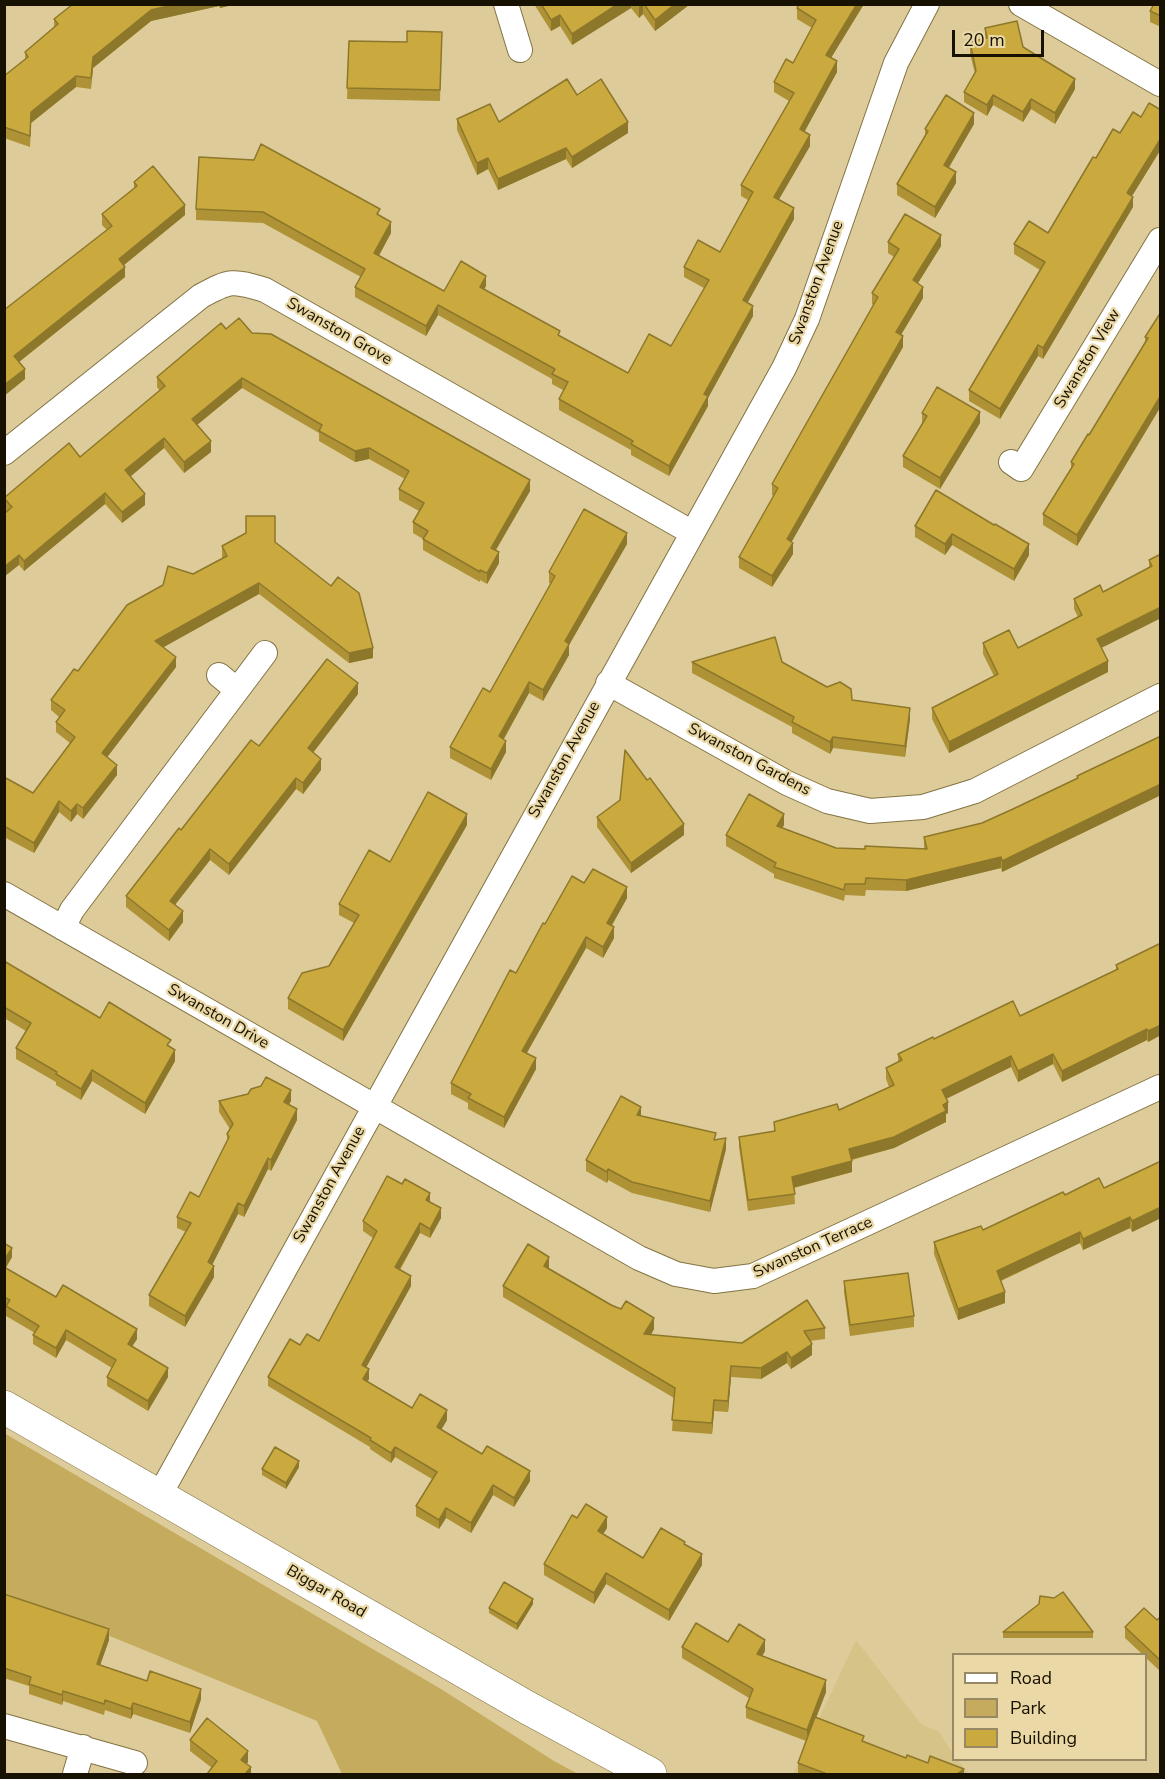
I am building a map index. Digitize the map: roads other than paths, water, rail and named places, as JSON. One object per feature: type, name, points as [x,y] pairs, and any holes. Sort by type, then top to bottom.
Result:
[{"type":"main road","name":"Biggar Road","points":[[4,1407],[528,1708],[650,1774]]},
{"type":"street","points":[[506,4],[520,50]]},
{"type":"street","name":"Swanston Avenue","points":[[159,1496],[691,532],[784,368],[807,319],[896,63],[927,4]]},
{"type":"street","points":[[1021,4],[1161,84]]},
{"type":"street","name":"Swanston View","points":[[1011,462],[1021,469],[1161,240]]},
{"type":"street","name":"Swanston Grove","points":[[4,453],[201,296],[221,285],[238,281],[265,290],[691,532]]},
{"type":"street","points":[[63,928],[72,910],[228,683],[265,654]]},
{"type":"street","name":"Swanston Gardens","points":[[608,683],[788,783],[827,801],[870,810],[923,807],[975,791],[1161,696]]},
{"type":"street","name":"Swanston Drive","points":[[4,894],[374,1105]]},
{"type":"street","name":"Swanston Terrace","points":[[374,1105],[639,1258],[676,1274],[714,1281],[753,1276],[1161,1087]]},
{"type":"street","points":[[4,1726],[135,1762]]},
{"type":"street","points":[[75,1774],[83,1747]]}]
